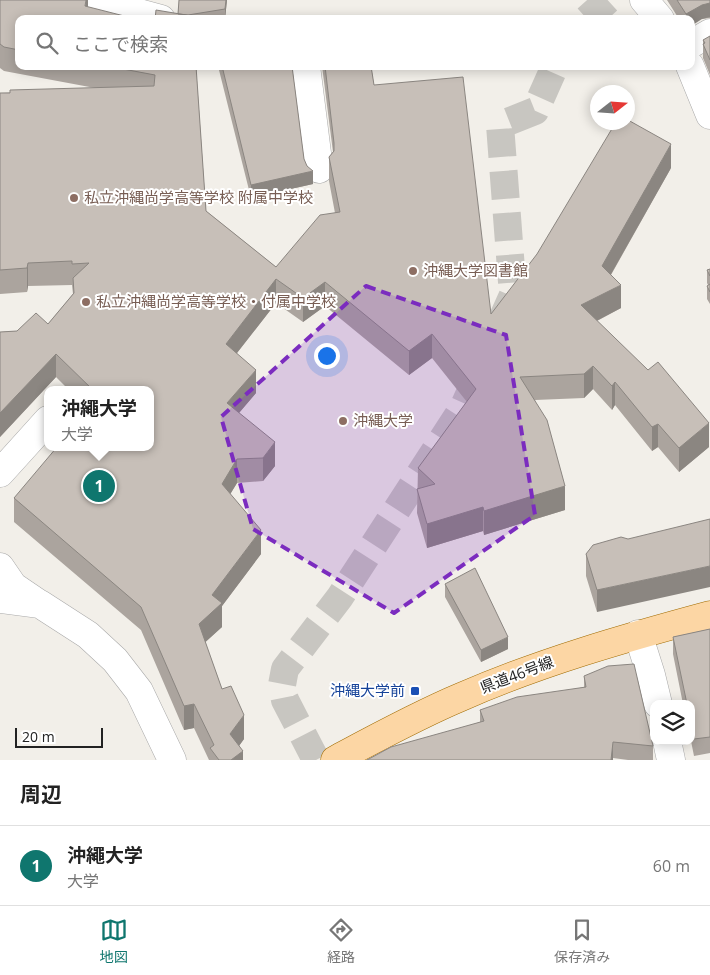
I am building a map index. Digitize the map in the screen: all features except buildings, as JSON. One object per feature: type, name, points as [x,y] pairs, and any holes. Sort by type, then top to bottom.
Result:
[{"type":"main road","name":"県道46号線","points":[[335,760],[459,697],[532,668],[638,634],[710,615]]},
{"type":"street","points":[[91,0],[146,15]]},
{"type":"street","points":[[644,0],[657,15]]},
{"type":"street","points":[[695,42],[710,33]]},
{"type":"street","points":[[307,70],[319,169]]},
{"type":"street","points":[[692,70],[710,114]]},
{"type":"street","points":[[0,473],[44,424]]},
{"type":"street","points":[[0,567],[13,586],[88,635],[116,660],[138,691],[172,760]]},
{"type":"street","points":[[0,599],[40,604]]},
{"type":"street","points":[[638,634],[657,700]]},
{"type":"street","points":[[668,745],[671,760]]},
{"type":"highlighted area","points":[[366,286],[506,335],[535,515],[394,613],[253,529],[221,417]]},
{"type":"tunnel","points":[[591,15],[608,0]]},
{"type":"tunnel","points":[[501,322],[513,295],[500,125],[535,111],[553,70]]},
{"type":"tunnel","points":[[316,760],[285,700],[282,685],[285,669],[340,597],[464,406],[482,366]]},
{"type":"place","name":"私立沖縄尚学高等学校 附属中学校","points":[[74,198]]},
{"type":"place","name":"沖縄大学図書館","points":[[413,271]]},
{"type":"place","name":"私立沖縄尚学高等学校・付属中学校","points":[[86,302]]},
{"type":"place","name":"沖縄大学","points":[[343,421]]},
{"type":"place","name":"沖繩大学","points":[[99,486]]},
{"type":"place","name":"沖縄大学前","points":[[415,691]]}]
